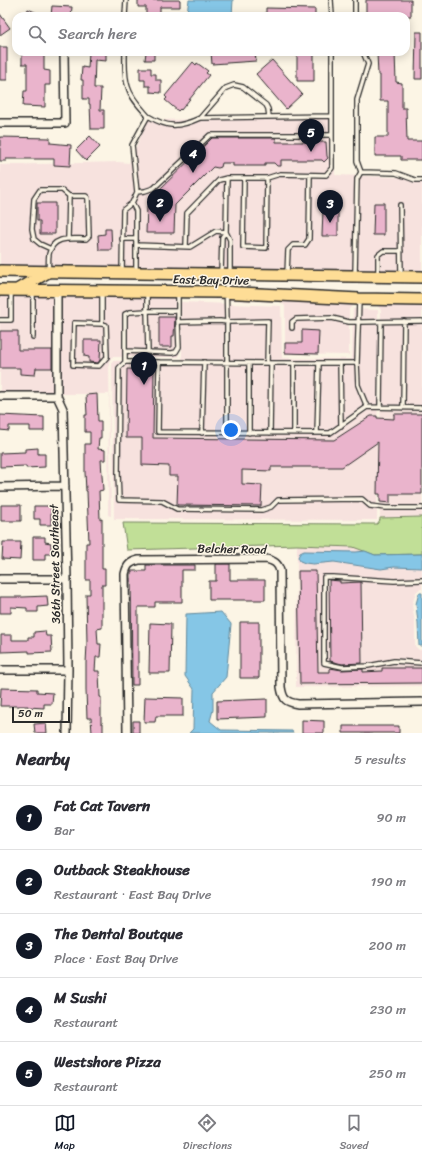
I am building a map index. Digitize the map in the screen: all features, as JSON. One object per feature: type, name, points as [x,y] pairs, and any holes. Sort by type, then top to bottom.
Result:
[{"type":"main road","name":"East Bay Drive","points":[[0,271],[422,277]]},
{"type":"main road","points":[[9,290],[48,272]]},
{"type":"main road","name":"East Bay Drive","points":[[9,290],[226,293],[359,299],[422,300]]},
{"type":"street","points":[[0,123],[64,123],[64,56]]},
{"type":"street","name":"36th Street Southeast","points":[[57,291],[57,396],[63,409],[65,486],[68,670],[67,733]]},
{"type":"street","points":[[0,396],[57,396]]},
{"type":"street","points":[[0,487],[65,486]]},
{"type":"street","name":"Belcher Road","points":[[127,733],[125,574],[126,567],[131,562],[139,560],[266,559],[273,560],[278,564],[280,571],[281,687],[282,697],[288,702],[306,704],[422,702]]},
{"type":"street","points":[[0,579],[67,579]]},
{"type":"street","points":[[0,670],[68,670]]},
{"type":"lane","points":[[125,12],[126,0]]},
{"type":"lane","points":[[332,0],[332,12]]},
{"type":"lane","points":[[355,0],[355,12]]},
{"type":"lane","points":[[125,56],[125,69],[128,88],[138,105],[148,116],[159,122],[175,126],[188,124],[200,118],[226,88],[234,85],[243,87],[266,105],[269,117]]},
{"type":"lane","points":[[186,246],[187,213],[219,180],[227,178],[266,178],[280,174],[326,175],[332,168],[332,56]]},
{"type":"lane","points":[[355,276],[357,180],[361,172],[357,161],[357,100],[368,64],[365,56]]},
{"type":"lane","points":[[122,272],[123,210],[132,203],[137,192],[132,145],[148,116]]},
{"type":"lane","points":[[200,118],[332,116]]},
{"type":"lane","points":[[137,192],[154,188],[210,135],[332,135]]},
{"type":"lane","points":[[361,172],[396,173],[415,180],[422,180]]},
{"type":"lane","points":[[287,275],[288,250],[293,245],[305,245],[309,239],[310,175]]},
{"type":"lane","points":[[225,274],[230,240],[226,232],[227,178]]},
{"type":"lane","points":[[244,178],[243,247],[266,248],[266,178]]},
{"type":"lane","points":[[48,272],[49,253],[54,244],[62,239],[86,239],[88,236],[88,198],[86,196],[69,196],[62,190],[40,190],[34,199],[32,229],[34,239],[40,244],[51,249]]},
{"type":"lane","points":[[68,239],[69,196]]},
{"type":"lane","points":[[132,203],[136,211],[136,273]]},
{"type":"lane","points":[[400,205],[401,276]]},
{"type":"lane","points":[[136,245],[190,247],[216,231],[226,232]]},
{"type":"lane","points":[[226,232],[222,237],[227,322],[227,433]]},
{"type":"lane","points":[[122,239],[136,239]]},
{"type":"lane","points":[[378,276],[378,254],[383,251],[400,251]]},
{"type":"lane","points":[[0,320],[11,320],[9,290]]},
{"type":"lane","points":[[33,291],[33,338]]},
{"type":"lane","points":[[102,291],[102,324],[106,326],[107,357],[99,366],[74,364],[74,323],[102,324]]},
{"type":"lane","points":[[147,292],[148,352]]},
{"type":"lane","points":[[125,351],[172,353],[177,351],[179,346],[177,311],[178,292]]},
{"type":"lane","points":[[359,299],[356,363],[358,385],[367,407]]},
{"type":"lane","points":[[125,362],[126,314],[130,312],[177,311]]},
{"type":"lane","points":[[292,328],[292,322],[296,319],[332,318],[349,322],[422,321]]},
{"type":"lane","points":[[178,322],[268,321],[270,433]]},
{"type":"lane","points":[[402,408],[404,321]]},
{"type":"lane","points":[[380,407],[381,322]]},
{"type":"lane","points":[[356,363],[125,362],[119,368],[119,500],[162,501],[177,509],[262,510],[271,507],[278,500],[362,498],[370,506],[386,508],[422,508]]},
{"type":"lane","points":[[159,362],[158,432],[330,433],[367,407],[422,408]]},
{"type":"lane","points":[[202,433],[204,362]]},
{"type":"lane","points":[[249,363],[249,433]]},
{"type":"lane","points":[[294,363],[294,433]]},
{"type":"lane","points":[[317,433],[319,363]]},
{"type":"lane","points":[[340,363],[341,426]]},
{"type":"lane","points":[[422,580],[394,582],[333,576],[324,577],[324,663],[342,667],[368,666],[394,661],[422,663]]},
{"type":"shaded area","points":[[334,118],[335,175],[422,178],[422,271],[0,267],[0,165],[129,163],[148,120]]},
{"type":"shaded area","points":[[0,295],[14,295],[15,297],[17,295],[53,295],[53,391],[0,392]]},
{"type":"shaded area","points":[[61,295],[219,297],[422,304],[422,517],[380,518],[381,310],[378,306],[353,305],[349,309],[349,355],[285,354],[285,306],[281,302],[182,298],[178,302],[179,357],[112,357],[109,361],[111,516],[108,515],[109,394],[61,394]]},
{"type":"shaded area","points":[[181,302],[281,306],[282,358],[352,359],[353,309],[378,310],[377,520],[114,519],[112,361],[182,360]]},
{"type":"shaded area","points":[[297,545],[353,547],[365,551],[356,552],[313,564],[334,562],[381,569],[394,567],[422,568],[422,589],[416,592],[412,605],[415,623],[415,646],[419,650],[422,650],[422,686],[296,687]]},
{"type":"green space","points":[[422,517],[422,554],[375,555],[353,547],[297,545],[127,550],[123,523],[377,524],[380,518]]},
{"type":"water","points":[[189,0],[233,0],[232,12],[187,12]]},
{"type":"water","points":[[304,551],[365,551],[375,555],[422,554],[422,568],[394,567],[381,569],[334,562],[313,564],[305,563],[300,561],[298,557],[300,553]]},
{"type":"water","points":[[419,593],[422,593],[422,646],[419,646],[416,604]]},
{"type":"water","points":[[221,612],[231,624],[226,677],[213,692],[213,710],[210,721],[221,730],[292,731],[293,733],[189,733],[193,729],[194,689],[185,676],[186,614]]},
{"type":"building","points":[[138,0],[180,0],[180,7],[160,7],[160,12],[146,12],[146,7],[138,7]]},
{"type":"building","points":[[366,0],[411,0],[411,16],[410,12],[366,12]]},
{"type":"building","points":[[52,6],[72,7],[71,12],[51,12]]},
{"type":"building","points":[[266,8],[315,9],[315,12],[266,12]]},
{"type":"building","points":[[28,9],[35,12],[27,12]]},
{"type":"building","points":[[0,14],[10,28],[0,35]]},
{"type":"building","points":[[416,32],[422,32],[422,79],[415,79]]},
{"type":"building","points":[[0,47],[7,47],[7,80],[0,80]]},
{"type":"building","points":[[22,56],[44,56],[44,70],[50,71],[50,85],[45,85],[45,107],[23,106],[24,91],[27,91],[27,64],[22,64]]},
{"type":"building","points":[[89,56],[106,56],[106,61],[95,60],[94,88],[101,88],[100,110],[104,110],[104,129],[91,129],[89,99],[83,99],[83,80],[81,80],[82,67],[88,68]]},
{"type":"building","points":[[146,56],[154,56],[154,60],[145,60]]},
{"type":"building","points":[[211,56],[255,56],[256,61],[212,64]]},
{"type":"building","points":[[297,56],[314,56],[314,81],[297,81]]},
{"type":"building","points":[[377,56],[395,56],[396,82],[402,83],[402,108],[406,108],[407,141],[422,141],[422,160],[401,160],[401,156],[375,156],[375,137],[388,137],[388,101],[380,101],[380,75],[378,75]]},
{"type":"building","points":[[272,60],[302,94],[286,109],[256,74]]},
{"type":"building","points":[[193,62],[196,65],[197,63],[208,71],[206,73],[209,75],[181,110],[180,109],[178,111],[165,100],[167,98],[165,96]]},
{"type":"building","points":[[140,68],[151,68],[151,74],[156,74],[156,80],[161,80],[161,93],[150,92],[150,86],[145,86],[145,80],[140,80]]},
{"type":"building","points":[[90,136],[100,147],[86,161],[76,150]]},
{"type":"building","points":[[0,137],[50,138],[50,143],[71,145],[70,166],[54,165],[54,159],[6,159],[6,161],[0,161]]},
{"type":"building","points":[[212,138],[276,138],[276,142],[326,142],[328,158],[324,162],[322,160],[281,160],[281,166],[277,166],[274,163],[265,163],[265,166],[233,166],[233,163],[222,163],[221,167],[213,167],[175,205],[174,233],[146,233],[147,206],[156,206],[156,193]]},
{"type":"building","points":[[37,203],[55,203],[55,234],[40,234],[40,221],[37,221]]},
{"type":"building","points":[[374,203],[384,203],[384,235],[373,235]]},
{"type":"building","points":[[323,210],[338,211],[338,236],[322,236]]},
{"type":"building","points":[[105,229],[111,229],[112,250],[99,250],[98,235],[105,234]]},
{"type":"building","points":[[159,317],[175,317],[172,347],[159,347]]},
{"type":"building","points":[[302,330],[319,331],[318,354],[285,353],[285,343],[302,343]]},
{"type":"building","points":[[0,331],[18,331],[18,350],[52,350],[52,368],[36,368],[35,375],[20,374],[20,368],[0,368]]},
{"type":"building","points":[[84,340],[101,340],[100,360],[98,363],[89,362],[89,357],[84,356]]},
{"type":"building","points":[[127,369],[154,370],[153,438],[334,440],[371,416],[377,416],[377,418],[394,419],[394,414],[422,414],[422,494],[390,494],[390,503],[380,502],[380,494],[377,494],[378,442],[342,467],[271,467],[271,471],[242,470],[242,484],[262,485],[261,506],[177,505],[178,476],[169,476],[169,466],[142,465],[142,438],[126,438]]},
{"type":"building","points":[[97,394],[98,421],[101,421],[101,438],[99,438],[98,449],[105,450],[105,460],[101,460],[103,490],[99,491],[100,520],[102,519],[102,569],[105,569],[105,585],[102,585],[102,628],[97,629],[98,644],[101,644],[100,657],[96,657],[95,671],[99,671],[101,723],[103,723],[103,733],[92,733],[91,718],[87,718],[86,690],[86,594],[90,594],[90,580],[86,580],[86,543],[89,543],[85,444],[90,444],[90,432],[85,432],[85,415],[87,415],[86,395]]},
{"type":"building","points":[[0,415],[44,417],[44,431],[30,431],[30,426],[9,426],[9,431],[0,430]]},
{"type":"building","points":[[38,448],[38,454],[45,454],[45,467],[0,467],[0,453],[25,452],[25,449]]},
{"type":"building","points":[[1,505],[21,505],[21,521],[1,521]]},
{"type":"building","points":[[34,506],[51,506],[51,525],[40,525],[40,519],[34,519]]},
{"type":"building","points":[[33,537],[45,537],[45,542],[51,543],[51,554],[45,554],[45,560],[33,560]]},
{"type":"building","points":[[3,542],[21,542],[20,560],[2,559]]},
{"type":"building","points":[[216,564],[230,564],[230,580],[265,580],[265,600],[209,600],[209,581],[216,581]]},
{"type":"building","points":[[146,565],[195,565],[195,570],[182,570],[182,602],[155,602],[155,607],[138,607],[138,685],[132,685],[131,571],[146,571]]},
{"type":"building","points":[[298,571],[316,571],[318,672],[330,672],[330,668],[342,670],[363,669],[363,672],[382,671],[382,668],[422,668],[422,683],[300,684]]},
{"type":"building","points":[[329,580],[340,581],[340,583],[361,582],[362,663],[342,664],[330,661]]},
{"type":"building","points":[[47,596],[48,606],[38,607],[38,612],[27,612],[27,608],[11,607],[11,613],[0,613],[0,597]]},
{"type":"building","points":[[240,622],[259,622],[259,678],[240,678]]},
{"type":"building","points":[[150,623],[171,624],[170,673],[149,673]]},
{"type":"building","points":[[45,631],[46,636],[51,636],[52,652],[1,652],[1,635],[12,635],[12,640],[28,640],[28,637],[34,637],[34,632]]},
{"type":"building","points":[[1,688],[37,689],[37,692],[53,693],[52,704],[44,704],[44,708],[28,706],[0,706]]},
{"type":"building","points":[[145,697],[183,698],[183,716],[156,716],[155,722],[144,722]]},
{"type":"building","points":[[267,699],[267,717],[217,719],[217,701]]},
{"type":"building","points":[[302,720],[324,721],[324,733],[302,733]]},
{"type":"building","points":[[133,721],[139,721],[139,733],[133,733]]},
{"type":"building","points":[[46,723],[47,733],[35,733],[34,724]]},
{"type":"building","points":[[343,726],[399,726],[399,733],[343,733]]},
{"type":"place","name":"Westshore Pizza","points":[[311,152]]},
{"type":"place","name":"M Sushi","points":[[193,173]]},
{"type":"place","name":"Outback Steakhouse","points":[[160,222]]},
{"type":"place","name":"The Dental Boutque","points":[[330,223]]},
{"type":"place","name":"Fat Cat Tavern","points":[[144,385]]}]
